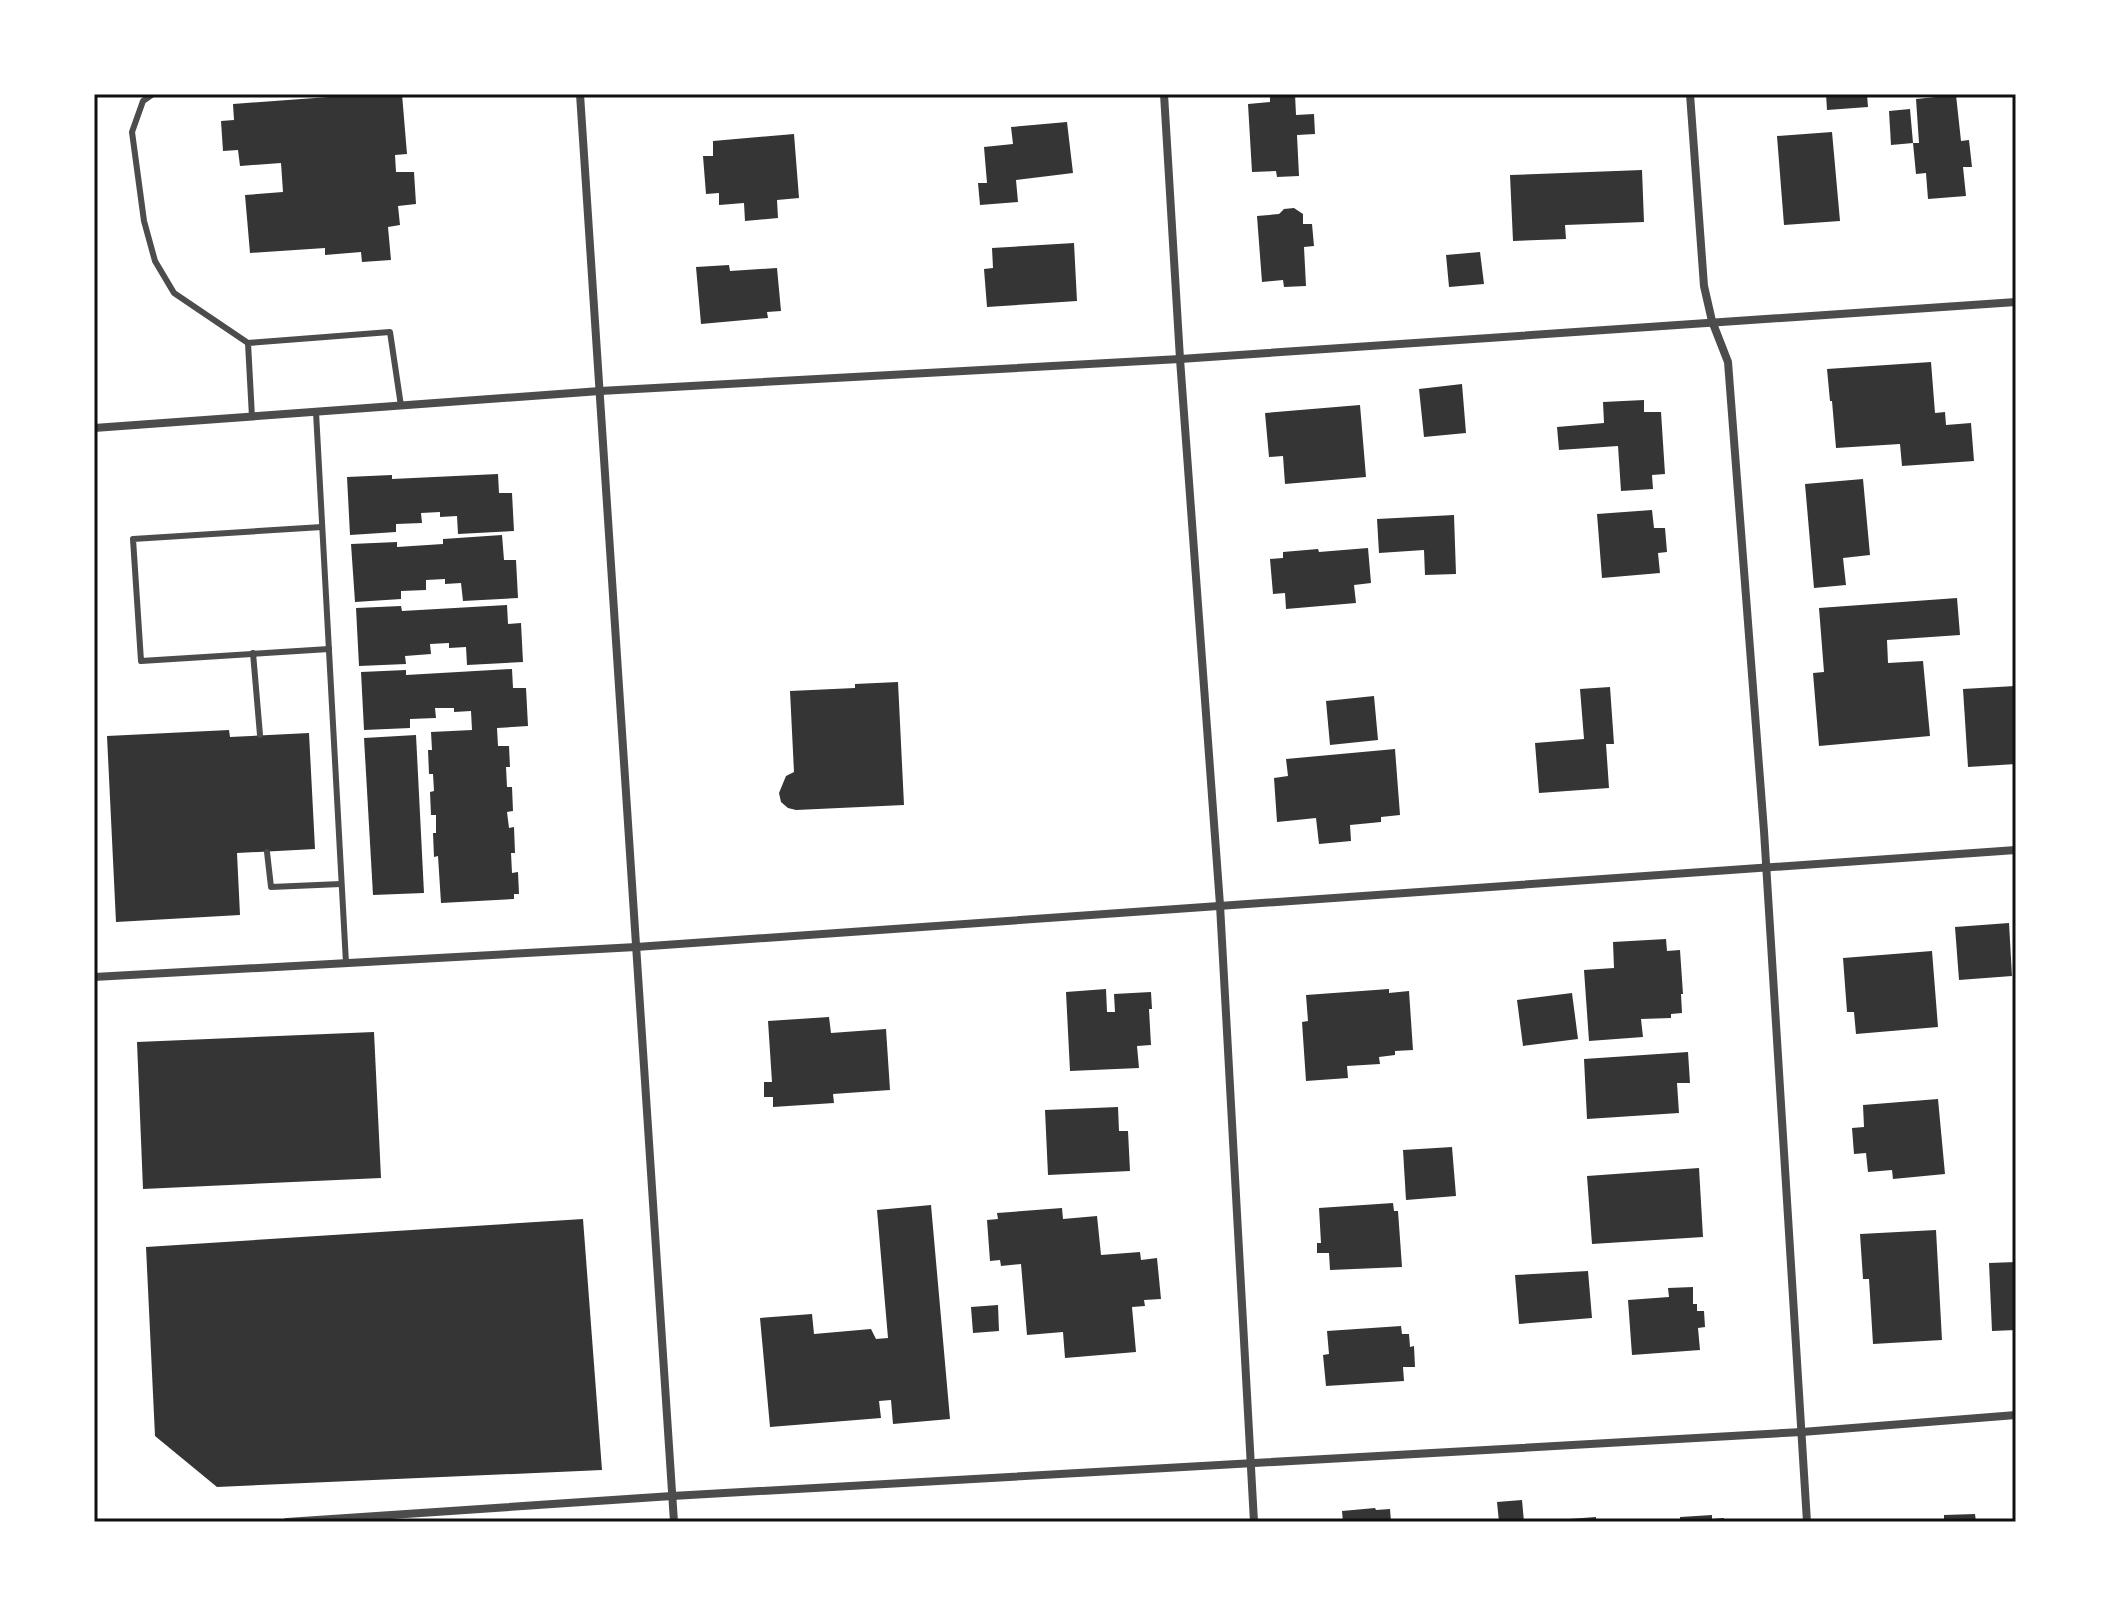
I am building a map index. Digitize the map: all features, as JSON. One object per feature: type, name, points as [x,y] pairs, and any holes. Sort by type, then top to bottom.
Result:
[{"type":"street","points":[[580,94],[674,1522]]},
{"type":"street","points":[[1164,94],[1220,905],[1254,1522]]},
{"type":"street","points":[[1690,94],[1704,286],[1712,321],[1728,362],[1766,868],[1807,1522]]},
{"type":"street","points":[[94,428],[600,391],[1180,359],[2016,302]]},
{"type":"street","points":[[94,977],[636,947],[2016,850]]},
{"type":"street","points":[[287,1522],[672,1496],[1802,1432],[2016,1415]]},
{"type":"lane","points":[[153,94],[143,101],[132,132],[144,221],[155,261],[174,293],[248,343],[390,332],[401,406]]},
{"type":"lane","points":[[248,343],[252,417]]},
{"type":"lane","points":[[316,412],[346,963]]},
{"type":"lane","points":[[322,527],[133,539],[141,661],[329,649]]},
{"type":"lane","points":[[253,653],[260,735]]},
{"type":"lane","points":[[267,852],[271,887],[341,884]]},
{"type":"building","points":[[402,94],[407,154],[395,155],[396,172],[414,172],[416,204],[398,206],[400,225],[388,227],[391,260],[362,262],[361,252],[325,255],[325,248],[250,253],[245,195],[283,192],[281,163],[240,166],[238,150],[223,151],[221,121],[234,120],[233,104]]},
{"type":"building","points":[[1295,94],[1296,115],[1314,114],[1315,134],[1297,135],[1299,176],[1277,177],[1276,171],[1252,172],[1248,104],[1270,102],[1270,96]]},
{"type":"building","points":[[1826,94],[1867,94],[1868,107],[1827,110]]},
{"type":"building","points":[[1956,95],[1961,141],[1969,140],[1972,167],[1963,167],[1966,196],[1928,199],[1926,173],[1916,174],[1913,143],[1919,143],[1916,99]]},
{"type":"building","points":[[1910,109],[1913,143],[1891,145],[1889,111]]},
{"type":"building","points":[[1067,122],[1073,173],[1016,180],[1018,202],[980,205],[978,183],[987,183],[984,147],[1013,144],[1011,127]]},
{"type":"building","points":[[1832,132],[1840,221],[1784,225],[1777,136]]},
{"type":"building","points":[[794,134],[799,198],[777,200],[778,218],[745,221],[744,203],[719,205],[719,193],[706,194],[703,156],[713,156],[713,141]]},
{"type":"building","points":[[1642,170],[1644,222],[1565,225],[1566,239],[1513,241],[1510,175]]},
{"type":"building","points":[[1294,208],[1303,214],[1303,224],[1312,224],[1314,246],[1304,247],[1306,286],[1284,287],[1283,280],[1262,282],[1257,216],[1279,214],[1284,209]]},
{"type":"building","points":[[1074,243],[1077,301],[987,307],[984,269],[993,268],[992,248]]},
{"type":"building","points":[[1480,252],[1484,284],[1449,287],[1446,255]]},
{"type":"building","points":[[729,265],[730,271],[777,268],[781,311],[767,312],[768,318],[701,324],[696,267]]},
{"type":"building","points":[[1931,362],[1935,413],[1945,412],[1946,425],[1971,423],[1974,461],[1902,466],[1900,444],[1836,448],[1827,369]]},
{"type":"building","points":[[1462,384],[1466,433],[1424,437],[1419,389]]},
{"type":"building","points":[[1644,400],[1644,412],[1661,412],[1665,474],[1652,475],[1653,489],[1621,491],[1618,446],[1559,450],[1557,427],[1604,423],[1603,402]]},
{"type":"building","points":[[1360,405],[1366,477],[1285,484],[1283,456],[1269,457],[1265,413]]},
{"type":"building","points":[[498,474],[499,493],[512,493],[514,531],[458,534],[457,516],[440,517],[440,512],[421,513],[422,523],[396,524],[396,532],[350,535],[347,477],[392,475],[392,479]]},
{"type":"building","points":[[1863,479],[1870,555],[1843,558],[1846,585],[1814,588],[1805,484]]},
{"type":"building","points":[[1652,510],[1654,528],[1665,528],[1667,552],[1658,553],[1660,573],[1602,578],[1597,514]]},
{"type":"building","points":[[1454,515],[1456,574],[1425,575],[1424,550],[1379,553],[1377,519]]},
{"type":"building","points":[[502,535],[504,560],[516,560],[518,598],[463,601],[461,583],[445,584],[445,579],[426,580],[426,590],[401,591],[401,599],[355,602],[351,544],[397,542],[397,547],[443,544],[443,539]]},
{"type":"building","points":[[1368,548],[1371,583],[1354,585],[1356,603],[1286,609],[1285,593],[1273,594],[1270,559],[1283,558],[1283,552]]},
{"type":"building","points":[[1957,598],[1960,635],[1887,640],[1888,663],[1923,661],[1930,736],[1819,746],[1813,673],[1824,672],[1819,608]]},
{"type":"building","points":[[507,605],[508,624],[521,623],[523,662],[467,665],[466,647],[449,648],[449,643],[430,644],[431,654],[405,656],[406,664],[359,666],[356,608],[401,606],[402,611]]},
{"type":"building","points":[[512,669],[513,688],[526,688],[528,726],[497,728],[498,746],[509,746],[507,787],[512,787],[513,811],[507,812],[509,828],[514,827],[512,873],[518,872],[519,894],[514,894],[514,899],[441,903],[438,856],[434,857],[436,815],[431,815],[430,792],[434,791],[433,774],[429,774],[428,750],[432,750],[431,732],[472,730],[471,711],[454,712],[454,708],[435,708],[436,718],[410,719],[410,728],[364,730],[361,672],[406,670],[406,675]]},
{"type":"building","points":[[898,682],[904,805],[796,810],[781,802],[779,793],[786,776],[794,772],[790,691],[855,688],[855,684]]},
{"type":"building","points":[[2015,686],[2016,764],[1968,767],[1963,689]]},
{"type":"building","points":[[1610,687],[1614,744],[1606,744],[1609,788],[1539,793],[1535,743],[1584,739],[1580,689]]},
{"type":"building","points":[[1374,696],[1378,740],[1330,745],[1326,701]]},
{"type":"building","points":[[229,730],[230,737],[309,733],[315,849],[237,853],[240,915],[116,922],[107,736]]},
{"type":"building","points":[[416,735],[424,893],[373,895],[364,738]]},
{"type":"building","points":[[1395,749],[1400,815],[1381,817],[1381,822],[1350,825],[1351,841],[1319,844],[1316,818],[1277,822],[1274,778],[1288,776],[1286,759]]},
{"type":"building","points":[[2009,923],[2012,976],[1959,980],[1955,927]]},
{"type":"building","points":[[1666,939],[1667,951],[1680,950],[1682,1013],[1671,1014],[1671,1018],[1641,1019],[1643,1037],[1589,1041],[1584,970],[1614,968],[1613,942]]},
{"type":"building","points":[[1932,951],[1938,1027],[1856,1034],[1854,1012],[1847,1012],[1843,958]]},
{"type":"building","points":[[1106,989],[1107,1012],[1115,1012],[1114,994],[1151,992],[1151,1045],[1137,1046],[1139,1068],[1070,1071],[1066,992]]},
{"type":"building","points":[[1389,989],[1389,993],[1409,991],[1413,1050],[1395,1051],[1395,1055],[1379,1057],[1380,1064],[1347,1066],[1348,1078],[1306,1081],[1302,1022],[1308,1021],[1306,995]]},
{"type":"building","points":[[1572,993],[1578,1039],[1523,1046],[1517,1000]]},
{"type":"building","points":[[829,1017],[831,1033],[886,1029],[890,1090],[833,1094],[834,1103],[773,1107],[773,1097],[764,1097],[764,1082],[772,1082],[768,1021]]},
{"type":"building","points":[[374,1032],[381,1178],[143,1189],[137,1042]]},
{"type":"building","points":[[1688,1052],[1690,1083],[1677,1083],[1679,1113],[1587,1119],[1584,1059]]},
{"type":"building","points":[[1938,1099],[1945,1174],[1893,1179],[1892,1170],[1868,1172],[1866,1153],[1854,1154],[1852,1128],[1864,1127],[1863,1105]]},
{"type":"building","points":[[1118,1107],[1119,1131],[1128,1131],[1130,1171],[1048,1175],[1045,1110]]},
{"type":"building","points":[[1452,1147],[1456,1196],[1406,1200],[1403,1150]]},
{"type":"building","points":[[1699,1168],[1703,1237],[1592,1244],[1587,1176]]},
{"type":"building","points":[[1393,1203],[1394,1211],[1398,1211],[1402,1267],[1330,1270],[1329,1253],[1317,1253],[1317,1243],[1321,1243],[1319,1208]]},
{"type":"building","points":[[931,1205],[950,1419],[893,1424],[891,1400],[879,1401],[881,1418],[770,1427],[760,1318],[812,1314],[814,1334],[871,1329],[876,1339],[888,1338],[877,1210]]},
{"type":"building","points":[[1062,1208],[1063,1219],[1097,1216],[1101,1255],[1140,1252],[1141,1260],[1157,1258],[1161,1299],[1144,1300],[1145,1306],[1132,1307],[1136,1352],[1065,1358],[1063,1332],[1027,1335],[1021,1264],[1001,1266],[1000,1260],[990,1261],[987,1220],[998,1219],[997,1213]]},
{"type":"building","points":[[583,1219],[602,1470],[217,1487],[155,1436],[146,1247]]},
{"type":"building","points":[[1936,1230],[1942,1340],[1873,1344],[1869,1279],[1863,1279],[1860,1234]]},
{"type":"building","points":[[2016,1262],[2016,1330],[1992,1331],[1989,1263]]},
{"type":"building","points":[[1588,1271],[1592,1318],[1519,1324],[1515,1275]]},
{"type":"building","points":[[1693,1287],[1693,1304],[1697,1304],[1697,1311],[1704,1311],[1705,1327],[1698,1328],[1700,1350],[1632,1355],[1628,1300],[1669,1297],[1668,1288]]},
{"type":"building","points":[[998,1305],[999,1331],[973,1333],[971,1307]]},
{"type":"building","points":[[1401,1326],[1402,1334],[1409,1334],[1410,1347],[1414,1346],[1415,1367],[1403,1367],[1404,1381],[1326,1386],[1323,1355],[1329,1354],[1327,1331]]},
{"type":"building","points":[[1522,1500],[1524,1522],[1499,1522],[1497,1502]]},
{"type":"building","points":[[1390,1509],[1391,1522],[1343,1522],[1342,1511]]},
{"type":"building","points":[[1975,1514],[1976,1522],[1938,1522],[1944,1519],[1944,1515]]},
{"type":"building","points":[[1712,1515],[1712,1519],[1724,1518],[1724,1522],[1680,1522],[1680,1517]]},
{"type":"building","points":[[1596,1517],[1596,1522],[1556,1522],[1556,1520]]}]
